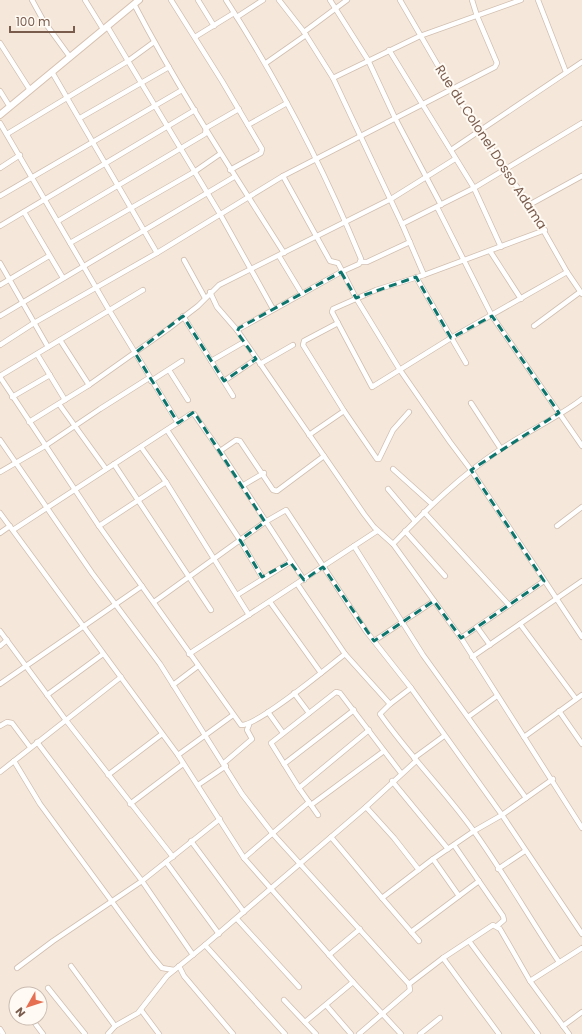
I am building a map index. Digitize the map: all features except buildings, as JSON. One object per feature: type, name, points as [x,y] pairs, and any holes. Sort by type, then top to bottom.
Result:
[{"type":"street","points":[[32,0],[43,20],[70,57]]},
{"type":"street","points":[[85,0],[128,61],[220,214],[273,309]]},
{"type":"street","points":[[171,0],[239,109],[262,152],[230,170]]},
{"type":"street","points":[[198,0],[214,26]]},
{"type":"street","points":[[226,0],[266,63],[287,103],[345,221],[361,262]]},
{"type":"street","points":[[195,37],[263,0]]},
{"type":"street","points":[[279,0],[305,34],[333,78],[391,199],[424,275]]},
{"type":"street","points":[[330,0],[368,60],[395,118],[427,177],[463,260],[492,316],[582,446]]},
{"type":"street","points":[[266,63],[347,0]]},
{"type":"street","name":"Rue du Colonel Dosso Adama","points":[[401,0],[420,36],[451,88],[529,205],[567,272],[581,293]]},
{"type":"street","points":[[0,345],[34,323],[157,253],[283,176],[362,137],[451,88],[497,65],[472,0]]},
{"type":"street","points":[[333,78],[420,36],[477,16],[509,2],[521,0]]},
{"type":"street","points":[[538,0],[566,72]]},
{"type":"street","points":[[0,115],[136,2],[154,42],[220,154],[282,254],[302,294]]},
{"type":"street","points":[[7,134],[66,96],[128,61],[154,42]]},
{"type":"street","points":[[0,43],[30,90]]},
{"type":"street","points":[[390,50],[474,188],[501,247]]},
{"type":"street","points":[[451,150],[582,62]]},
{"type":"street","points":[[80,118],[169,68]]},
{"type":"street","points":[[52,72],[157,253]]},
{"type":"street","points":[[0,196],[182,90]]},
{"type":"street","points":[[0,91],[10,107]]},
{"type":"street","points":[[248,125],[287,103]]},
{"type":"street","points":[[206,128],[239,109]]},
{"type":"street","points":[[0,226],[195,110]]},
{"type":"street","points":[[402,224],[474,188],[582,122]]},
{"type":"street","points":[[0,123],[33,177],[108,310],[178,423]]},
{"type":"street","points":[[58,221],[205,134],[206,128]]},
{"type":"street","points":[[70,244],[131,207],[194,172],[220,154]]},
{"type":"street","points":[[0,168],[20,155]]},
{"type":"street","points":[[29,422],[89,385],[198,306],[210,292],[228,280],[252,270],[345,221],[391,199],[455,159]]},
{"type":"street","points":[[0,316],[234,176]]},
{"type":"street","points":[[283,176],[330,261],[337,262],[356,298],[400,370],[471,470],[582,637]]},
{"type":"street","points":[[529,205],[582,176]]},
{"type":"street","points":[[24,212],[63,278]]},
{"type":"street","points":[[544,230],[424,275],[356,298],[332,310],[372,387],[451,338],[567,272]]},
{"type":"street","points":[[237,330],[341,272],[410,242]]},
{"type":"street","points":[[490,251],[521,299]]},
{"type":"street","points":[[0,285],[49,256]]},
{"type":"street","points":[[184,260],[205,298]]},
{"type":"street","points":[[0,263],[48,347]]},
{"type":"street","points":[[416,277],[466,363]]},
{"type":"street","points":[[143,290],[0,376],[12,397],[99,526],[241,725],[249,725],[345,654]]},
{"type":"street","points":[[210,292],[225,318],[237,330],[256,360],[377,531],[393,544],[461,638],[497,696],[553,780],[582,828]]},
{"type":"street","points":[[534,326],[581,293]]},
{"type":"street","points":[[183,316],[233,396]]},
{"type":"street","points":[[338,323],[304,341],[302,345],[344,411],[378,460],[393,430],[409,412]]},
{"type":"street","points":[[60,340],[89,385]]},
{"type":"street","points":[[211,361],[244,342]]},
{"type":"street","points":[[260,364],[293,345]]},
{"type":"street","points":[[37,354],[64,400]]},
{"type":"street","points":[[224,381],[256,360]]},
{"type":"street","points":[[0,472],[45,446],[74,426],[182,361]]},
{"type":"street","points":[[169,370],[188,400]]},
{"type":"street","points":[[12,397],[50,375]]},
{"type":"street","points":[[393,544],[432,504],[471,470],[501,449],[582,399]]},
{"type":"street","points":[[471,403],[501,449]]},
{"type":"street","points":[[59,404],[106,469]]},
{"type":"street","points":[[309,435],[344,411]]},
{"type":"street","points":[[0,533],[46,508],[194,414],[220,451],[290,562],[304,580]]},
{"type":"street","points":[[167,430],[240,540],[262,578]]},
{"type":"street","points":[[0,440],[46,508],[173,685],[225,764],[242,794],[273,834],[409,984],[410,990],[359,1034]]},
{"type":"street","points":[[220,451],[236,440],[240,441],[264,473],[273,490],[277,491],[324,456]]},
{"type":"street","points":[[141,447],[166,482],[250,615]]},
{"type":"street","points":[[114,464],[211,610]]},
{"type":"street","points":[[393,469],[432,504]]},
{"type":"street","points":[[242,486],[264,473]]},
{"type":"street","points":[[99,526],[166,482]]},
{"type":"street","points":[[388,489],[415,522]]},
{"type":"street","points":[[557,526],[582,507]]},
{"type":"street","points":[[154,602],[265,522],[286,510],[374,641],[411,688],[502,815],[582,933]]},
{"type":"street","points":[[424,512],[509,605]]},
{"type":"street","points":[[0,513],[178,755],[244,858],[353,982],[401,1034]]},
{"type":"street","points":[[189,654],[298,585],[377,531]]},
{"type":"street","points":[[405,531],[445,576]]},
{"type":"street","points":[[354,546],[401,623],[526,798]]},
{"type":"street","points":[[237,595],[262,578],[290,562]]},
{"type":"street","points":[[461,638],[544,581]]},
{"type":"street","points":[[472,657],[555,598],[582,581]]},
{"type":"street","points":[[298,585],[345,654],[390,704]]},
{"type":"street","points":[[0,684],[27,667],[142,586]]},
{"type":"street","points":[[374,641],[434,601]]},
{"type":"street","points":[[270,602],[320,673]]},
{"type":"street","points":[[520,624],[576,699]]},
{"type":"street","points":[[477,627],[490,645]]},
{"type":"street","points":[[0,631],[65,720],[172,857]]},
{"type":"street","points":[[0,646],[7,640]]},
{"type":"street","points":[[47,695],[103,654]]},
{"type":"street","points":[[173,685],[198,666]]},
{"type":"street","points":[[0,772],[121,677]]},
{"type":"street","points":[[411,688],[390,704],[380,714],[474,831],[559,962]]},
{"type":"street","points":[[318,815],[299,788],[272,742],[336,692],[340,693],[354,710],[401,773]]},
{"type":"street","points":[[294,693],[309,713]]},
{"type":"street","points":[[524,737],[582,694]]},
{"type":"street","points":[[468,717],[497,696]]},
{"type":"street","points":[[284,764],[354,710]]},
{"type":"street","points":[[268,712],[283,733]]},
{"type":"street","points":[[559,712],[582,744]]},
{"type":"street","points":[[178,755],[233,715]]},
{"type":"street","points":[[0,726],[7,722],[12,723],[30,747]]},
{"type":"street","points":[[198,785],[225,764],[252,739],[247,730],[249,725]]},
{"type":"street","points":[[299,788],[369,730]]},
{"type":"street","points":[[108,775],[162,734]]},
{"type":"street","points":[[108,1034],[115,1026],[130,1019],[141,1010],[174,970],[237,919],[366,807],[415,759],[444,736]]},
{"type":"street","points":[[37,742],[142,881],[193,955]]},
{"type":"street","points":[[244,858],[310,803],[384,750]]},
{"type":"street","points":[[14,762],[40,804],[158,964],[162,968],[174,970]]},
{"type":"street","points":[[130,804],[183,764]]},
{"type":"street","points":[[382,898],[433,859],[553,780]]},
{"type":"street","points":[[392,781],[448,849]]},
{"type":"street","points":[[366,807],[394,838],[419,870]]},
{"type":"street","points":[[17,968],[53,941],[113,902],[142,881],[220,819]]},
{"type":"street","points":[[331,837],[419,940]]},
{"type":"street","points":[[191,841],[244,912]]},
{"type":"street","points":[[409,984],[443,958],[493,925],[497,926],[504,920],[503,916],[454,845]]},
{"type":"street","points":[[498,869],[525,851]]},
{"type":"street","points":[[433,859],[459,896]]},
{"type":"street","points":[[166,862],[219,934]]},
{"type":"street","points":[[411,932],[479,881]]},
{"type":"street","points":[[237,919],[299,987]]},
{"type":"street","points":[[497,926],[530,981],[569,1034]]},
{"type":"street","points":[[329,955],[360,929]]},
{"type":"street","points":[[469,941],[538,1034]]},
{"type":"street","points":[[206,945],[285,1034]]},
{"type":"street","points":[[530,981],[582,948]]},
{"type":"street","points":[[443,958],[499,1034]]},
{"type":"street","points":[[71,966],[115,1026]]},
{"type":"street","points":[[179,966],[184,976],[233,1034]]},
{"type":"street","points":[[305,1022],[353,982]]},
{"type":"street","points":[[48,988],[85,1034]]},
{"type":"street","points":[[284,1000],[316,1034]]},
{"type":"street","points":[[326,1005],[351,1034]]},
{"type":"street","points":[[141,1010],[159,1034]]},
{"type":"street","points":[[563,1026],[582,1012]]},
{"type":"street","points":[[420,1034],[440,1018]]},
{"type":"street","points":[[0,1029],[3,1034]]},
{"type":"highlighted area","points":[[341,272],[356,298],[416,277],[451,338],[492,316],[559,413],[471,470],[544,581],[461,638],[434,601],[374,641],[323,567],[304,580],[290,562],[262,577],[240,540],[265,522],[194,412],[178,423],[135,353],[183,316],[224,381],[256,359],[237,332],[239,328]]},
{"type":"shaded area","points":[[0,0],[582,0],[582,1034],[0,1034]]}]
